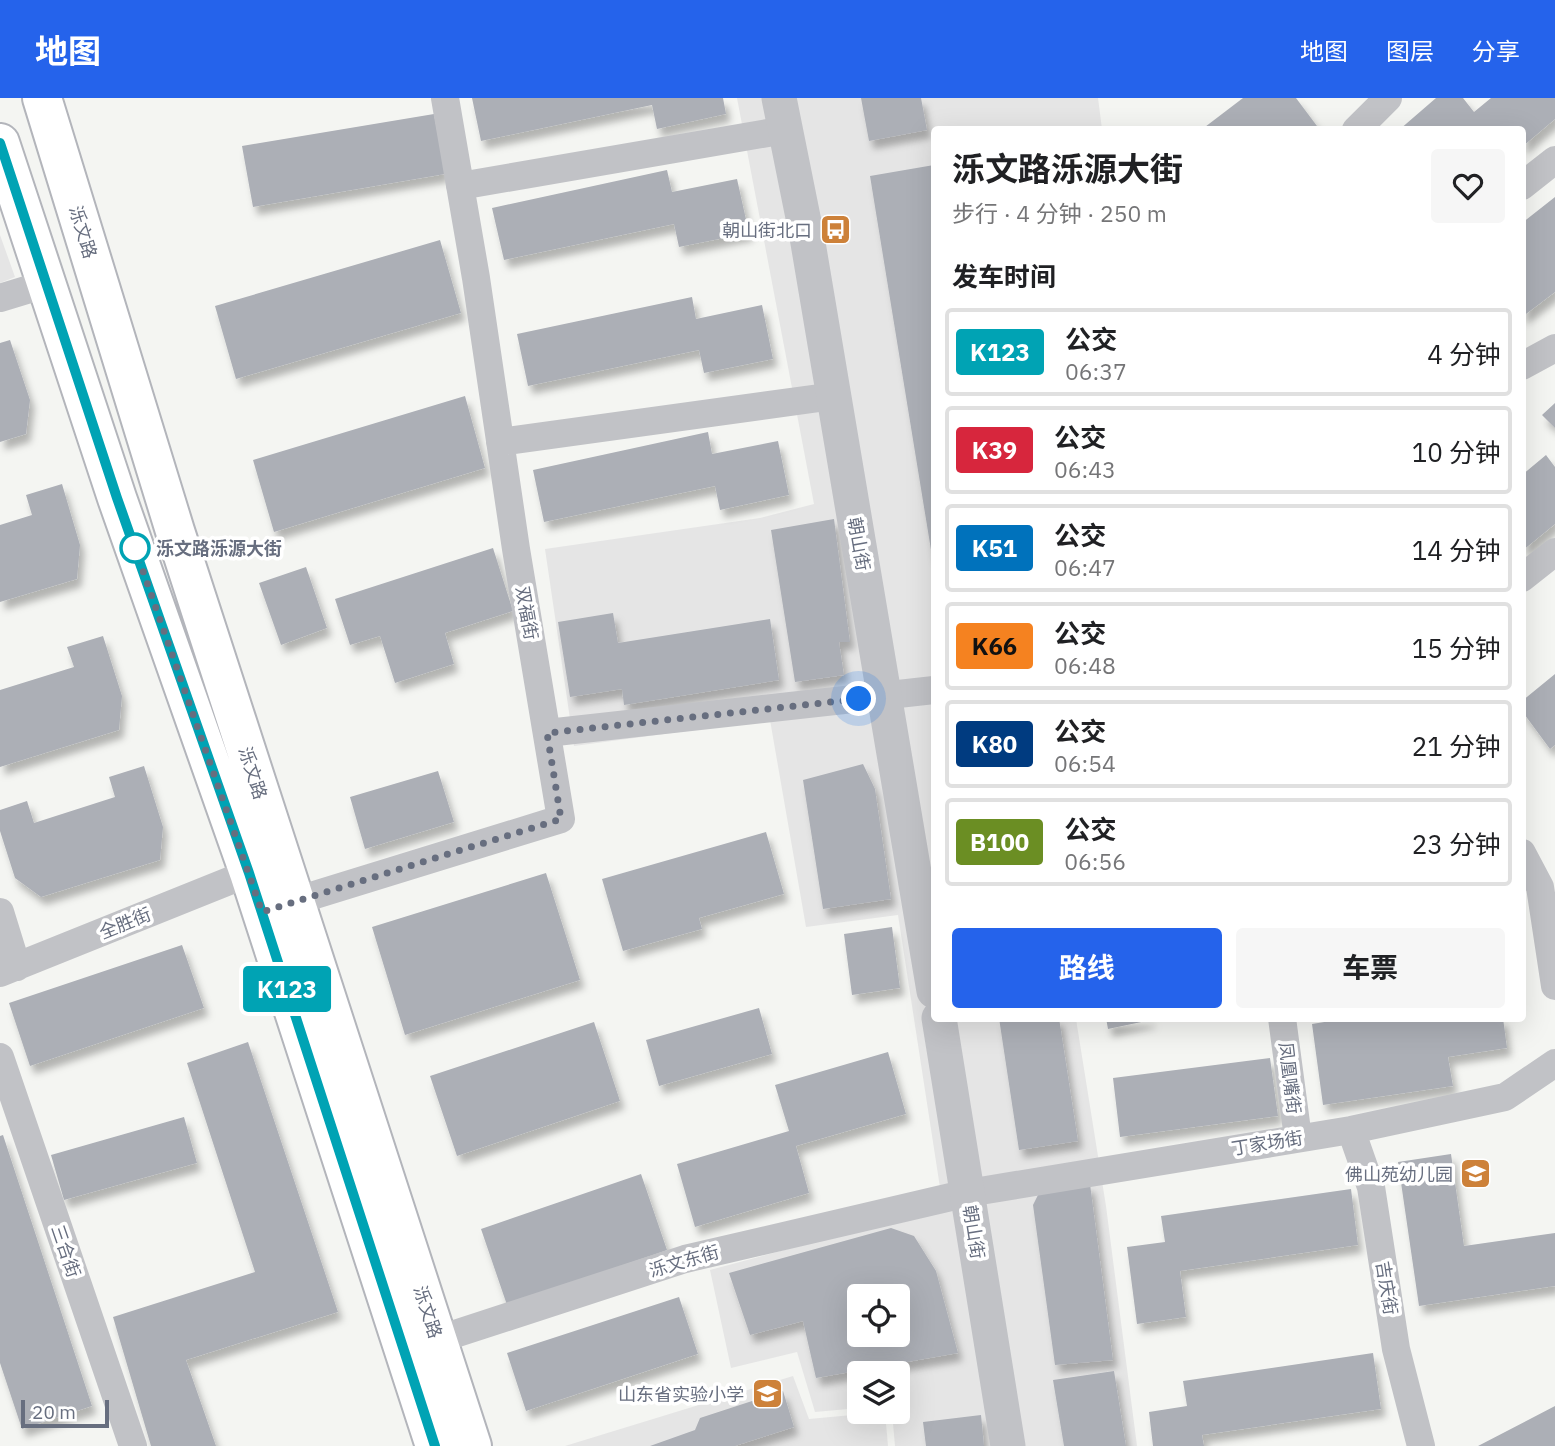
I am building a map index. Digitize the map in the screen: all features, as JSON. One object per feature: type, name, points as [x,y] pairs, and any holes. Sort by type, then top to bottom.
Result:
[{"type":"main road","name":"泺文路","points":[[42,98],[175,531],[278,906],[421,1345],[472,1446]]},
{"type":"main road","name":"泺文路","points":[[0,143],[117,498],[249,873],[278,906]]},
{"type":"main road","name":"泺文路","points":[[421,1345],[435,1446]]},
{"type":"street","name":"双福街","points":[[278,906],[561,819],[445,98]]},
{"type":"street","points":[[1360,126],[1388,98]]},
{"type":"street","points":[[460,186],[782,114]]},
{"type":"street","name":"朝山街","points":[[782,114],[834,396],[931,973]]},
{"type":"street","points":[[1526,183],[1555,160]]},
{"type":"street","points":[[0,298],[46,284]]},
{"type":"street","points":[[1526,364],[1555,348]]},
{"type":"street","points":[[500,442],[834,396]]},
{"type":"street","points":[[1526,575],[1555,552]]},
{"type":"street","points":[[547,733],[931,690]]},
{"type":"street","points":[[1526,861],[1540,887],[1555,986]]},
{"type":"street","name":"全胜街","points":[[8,970],[249,873]]},
{"type":"street","points":[[0,912],[8,970]]},
{"type":"street","name":"朝山街","points":[[940,1022],[1008,1446]]},
{"type":"street","name":"凤凰嘴街","points":[[1283,1022],[1298,1138]]},
{"type":"street","name":"三合街","points":[[0,1057],[133,1446]]},
{"type":"street","name":"丁家场街","points":[[968,1193],[1351,1130],[1505,1097],[1555,1063]]},
{"type":"street","name":"吉庆街","points":[[1351,1130],[1371,1187],[1396,1349],[1421,1446]]},
{"type":"street","name":"泺文东街","points":[[421,1345],[685,1259],[968,1193]]},
{"type":"shaded area","points":[[737,98],[1098,98],[1102,126],[931,126],[931,1022],[1076,1022],[1106,1206],[1137,1446],[895,1446],[893,1424],[910,1424],[910,1361],[847,1361],[847,1409],[815,1412],[797,1352],[731,1368],[710,1270],[943,1207],[898,915],[806,927],[770,720],[574,746],[545,549],[760,518],[814,504]]},
{"type":"shaded area","points":[[0,235],[15,277],[0,283]]},
{"type":"shaded area","name":"山东省实验小学","points":[[793,1376],[809,1419],[847,1416],[847,1424],[886,1424],[888,1446],[565,1446]]},
{"type":"building","points":[[472,98],[723,98],[726,114],[657,129],[652,105],[481,141]]},
{"type":"building","points":[[861,98],[921,98],[927,130],[869,141]]},
{"type":"building","points":[[1243,98],[1296,98],[1317,126],[1206,126]]},
{"type":"building","points":[[1436,98],[1463,98],[1474,112],[1491,98],[1555,98],[1555,119],[1526,144],[1526,126],[1404,126]]},
{"type":"building","points":[[434,114],[445,174],[253,207],[242,146]]},
{"type":"building","points":[[931,166],[931,550],[870,176]]},
{"type":"building","points":[[667,170],[672,192],[737,179],[749,233],[679,247],[674,224],[504,260],[492,208]]},
{"type":"building","points":[[1555,197],[1555,292],[1526,314],[1526,220]]},
{"type":"building","points":[[440,240],[461,313],[236,379],[215,306]]},
{"type":"building","points":[[692,297],[696,319],[762,305],[773,359],[704,373],[699,350],[528,386],[517,334]]},
{"type":"building","points":[[10,340],[30,400],[26,434],[0,442],[0,343]]},
{"type":"building","points":[[465,396],[485,468],[274,532],[253,460]]},
{"type":"building","points":[[1555,403],[1555,428],[1542,415]]},
{"type":"building","points":[[708,432],[712,454],[778,441],[789,495],[720,510],[715,486],[544,522],[533,470]]},
{"type":"building","points":[[1546,455],[1555,467],[1555,524],[1526,548],[1526,472]]},
{"type":"building","points":[[62,484],[80,545],[77,579],[0,602],[0,525],[32,515],[26,495]]},
{"type":"building","points":[[834,519],[850,642],[839,642],[844,675],[795,682],[771,530]]},
{"type":"building","points":[[493,548],[513,611],[445,633],[454,664],[395,683],[380,636],[350,645],[335,599]]},
{"type":"building","points":[[306,567],[327,628],[281,645],[259,583]]},
{"type":"building","points":[[613,613],[618,643],[770,619],[779,680],[624,705],[622,689],[570,697],[558,622]]},
{"type":"building","points":[[103,636],[122,696],[119,730],[0,767],[0,690],[74,667],[67,647]]},
{"type":"building","points":[[1555,674],[1555,745],[1550,749],[1526,716],[1526,698]]},
{"type":"building","points":[[863,764],[875,789],[891,899],[823,909],[803,780]]},
{"type":"building","points":[[144,766],[163,827],[160,860],[41,897],[15,878],[0,831],[0,810],[27,801],[34,823],[115,797],[109,777]]},
{"type":"building","points":[[438,771],[454,822],[365,849],[350,797]]},
{"type":"building","points":[[766,832],[784,894],[699,918],[702,929],[623,951],[602,879]]},
{"type":"building","points":[[546,873],[580,980],[405,1035],[372,927]]},
{"type":"building","points":[[892,927],[900,988],[852,995],[844,934]]},
{"type":"building","points":[[182,945],[204,1008],[30,1066],[9,1003]]},
{"type":"building","points":[[759,1008],[772,1054],[659,1086],[646,1040]]},
{"type":"building","points":[[594,1022],[620,1101],[457,1156],[430,1076]]},
{"type":"building","points":[[1000,1022],[1060,1022],[1078,1141],[1019,1150]]},
{"type":"building","points":[[1107,1022],[1141,1022],[1108,1029]]},
{"type":"building","points":[[1504,1022],[1507,1048],[1448,1057],[1453,1086],[1323,1105],[1312,1024]]},
{"type":"building","points":[[248,1042],[338,1312],[186,1360],[216,1446],[151,1446],[113,1317],[255,1272],[187,1063]]},
{"type":"building","points":[[888,1052],[906,1114],[796,1146],[809,1193],[695,1227],[677,1164],[789,1131],[775,1085]]},
{"type":"building","points":[[1270,1058],[1278,1116],[1120,1137],[1113,1078]]},
{"type":"building","points":[[184,1117],[197,1163],[64,1200],[51,1155]]},
{"type":"building","points":[[3,1135],[92,1406],[22,1429],[0,1363],[0,1136]]},
{"type":"building","points":[[1451,1154],[1464,1246],[1555,1233],[1555,1286],[1419,1306],[1398,1162]]},
{"type":"building","points":[[641,1174],[667,1250],[507,1305],[481,1229]]},
{"type":"building","points":[[1090,1184],[1113,1360],[1055,1365],[1033,1205],[1041,1189]]},
{"type":"building","points":[[1351,1189],[1358,1245],[1180,1271],[1186,1317],[1137,1324],[1127,1247],[1165,1242],[1161,1216]]},
{"type":"building","points":[[891,1228],[914,1236],[936,1271],[958,1353],[910,1361],[847,1361],[847,1373],[816,1378],[803,1321],[750,1335],[729,1273]]},
{"type":"building","points":[[679,1297],[698,1354],[526,1411],[507,1353]]},
{"type":"building","points":[[1373,1353],[1381,1409],[1202,1435],[1204,1446],[1153,1446],[1149,1412],[1187,1406],[1183,1381]]},
{"type":"building","points":[[1114,1371],[1126,1446],[1064,1446],[1053,1380]]},
{"type":"building","points":[[783,1391],[794,1427],[735,1446],[650,1446],[695,1430],[700,1418]]},
{"type":"building","points":[[1555,1406],[1555,1446],[1478,1446]]},
{"type":"building","points":[[981,1415],[984,1446],[926,1446],[923,1422]]},
{"type":"bus line","name":"K123","points":[[0,143],[117,498],[249,873],[435,1446]]},
{"type":"place","name":"朝山街北口","points":[[835,230]]},
{"type":"place","name":"泺文路泺源大街","points":[[135,548]]},
{"type":"place","name":"佛山苑幼儿园","points":[[1476,1174]]},
{"type":"place","name":"山东省实验小学","points":[[767,1394]]},
{"type":"route","points":[[135,548],[262,912],[561,819],[547,733],[859,699]]}]
